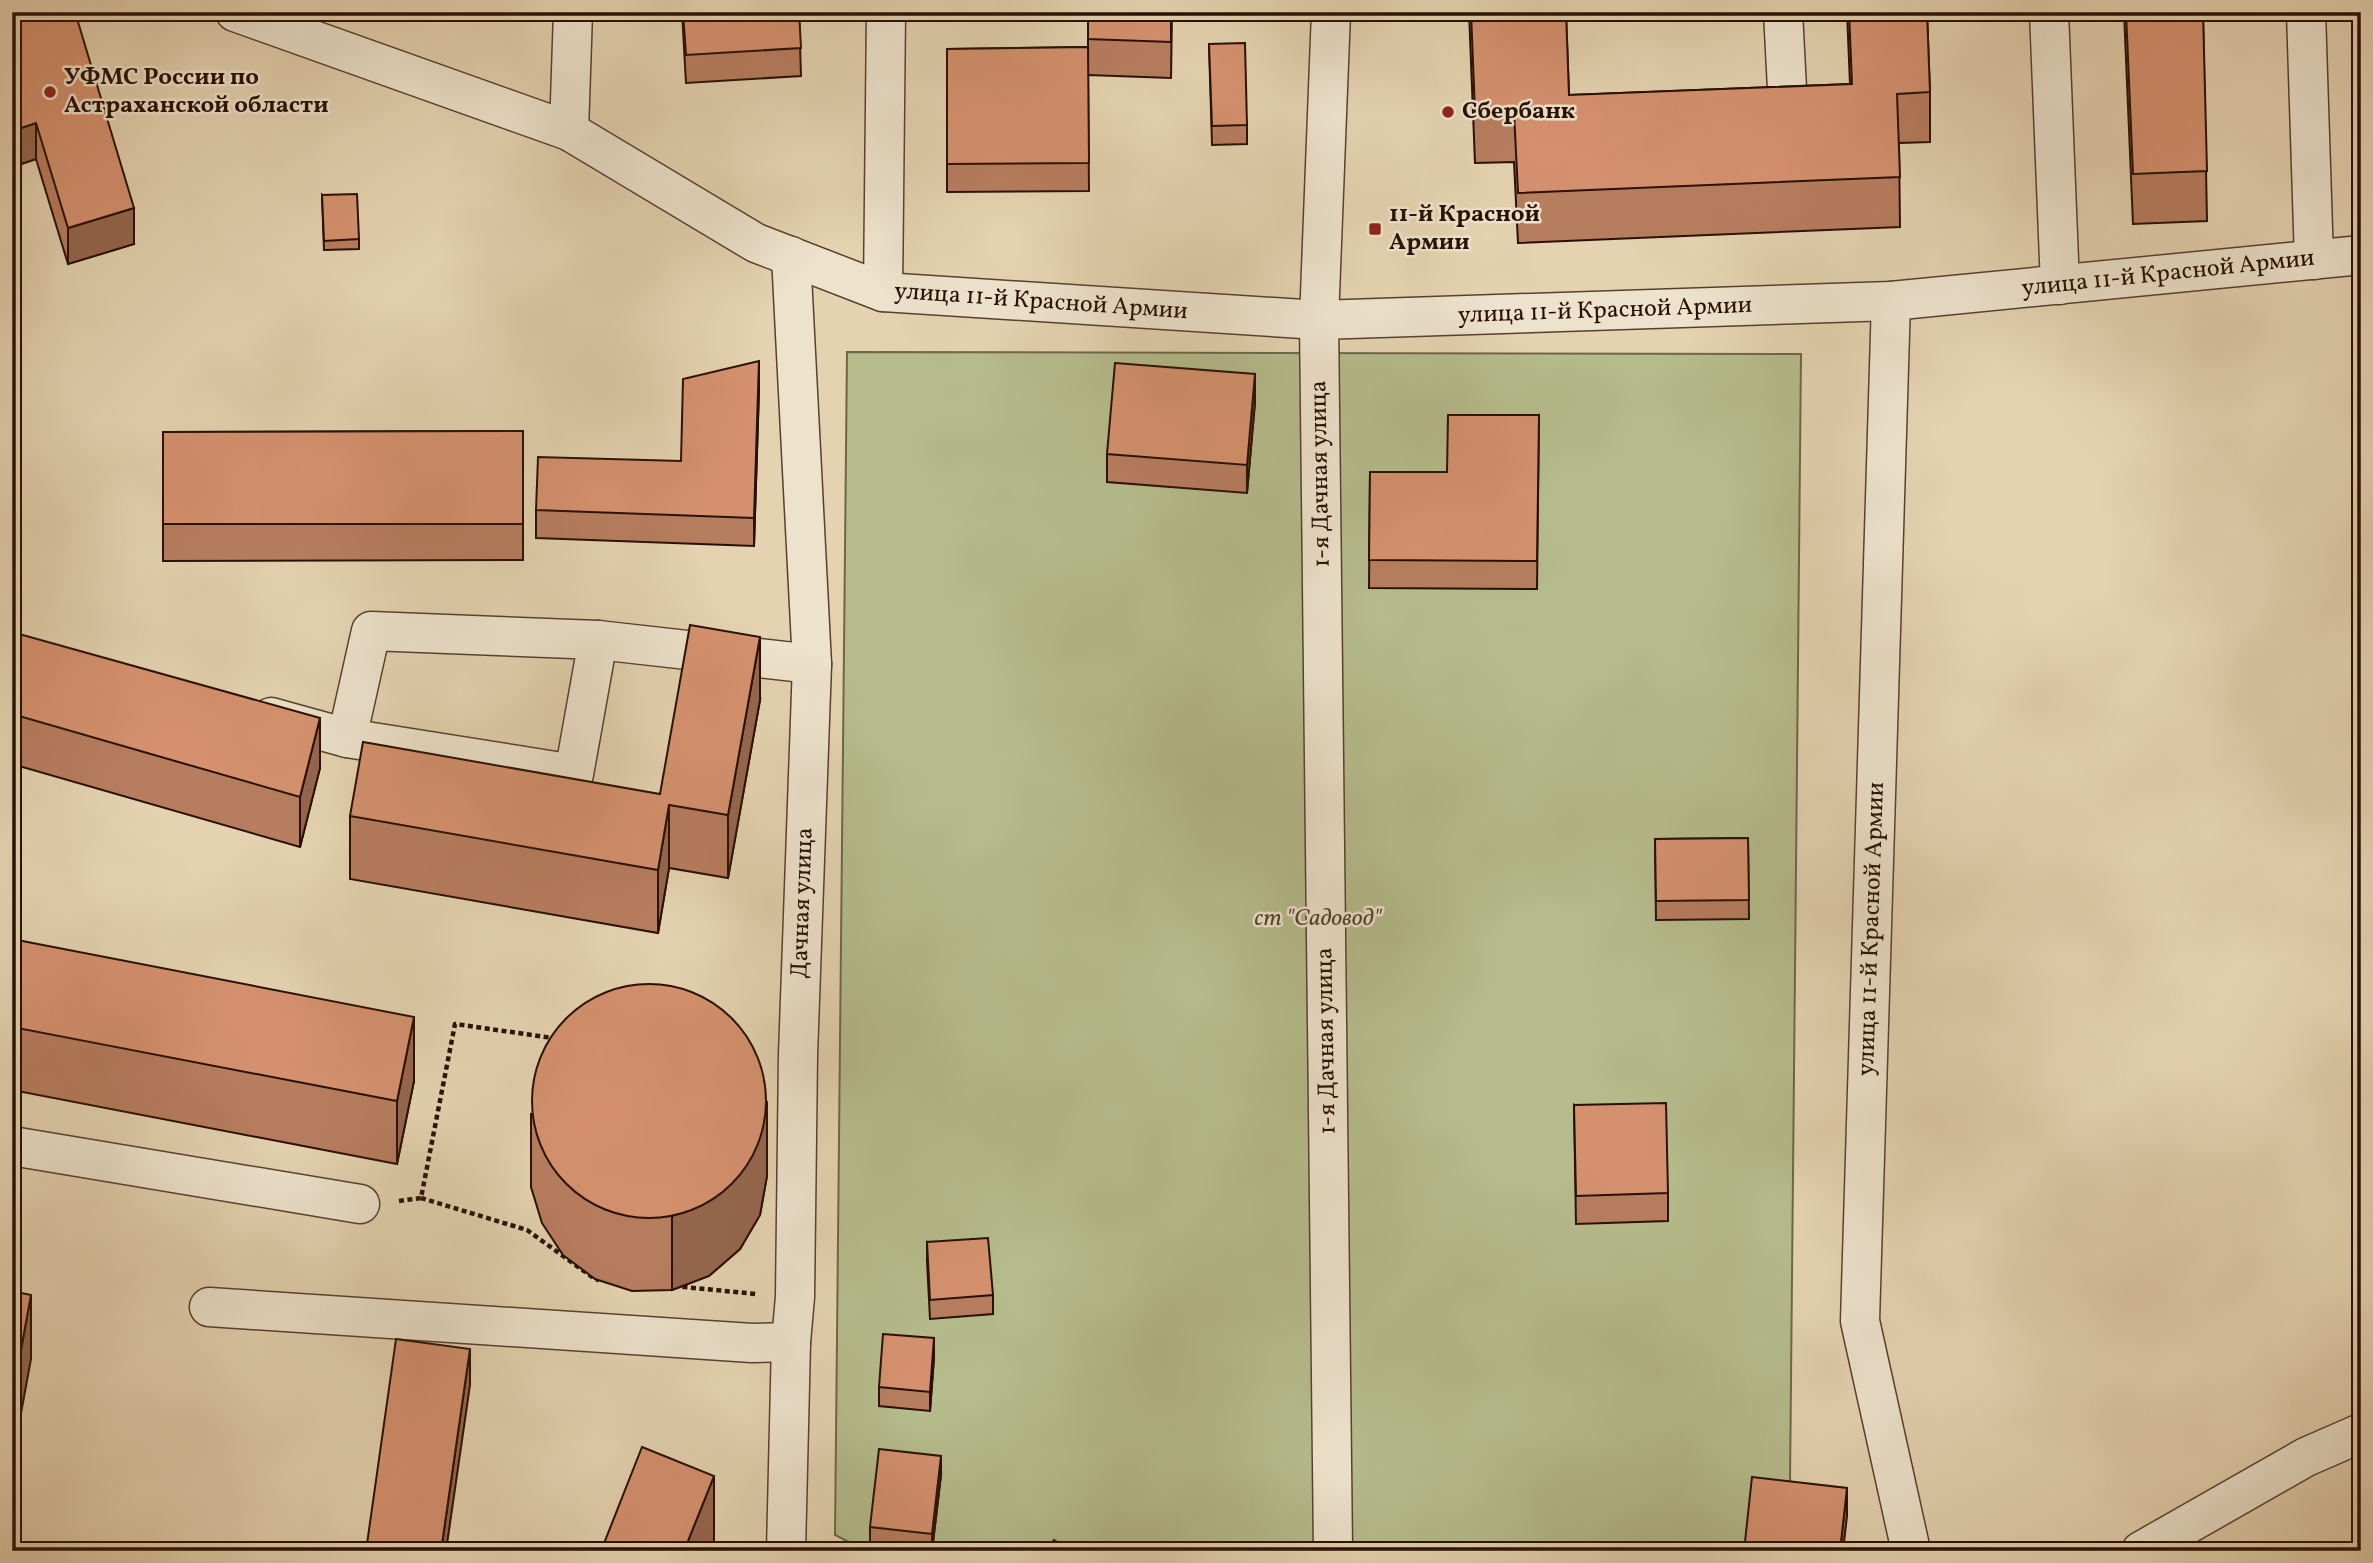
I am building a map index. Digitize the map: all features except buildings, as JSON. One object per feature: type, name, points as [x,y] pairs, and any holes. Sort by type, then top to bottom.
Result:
[{"type":"street","name":"улица 11-й Красной Армии","points":[[235,12],[569,131],[756,243],[883,292],[1319,320],[1891,301],[2361,255]]},
{"type":"street","points":[[569,131],[573,12]]},
{"type":"street","points":[[883,292],[886,12]]},
{"type":"street","points":[[1319,320],[1331,12]]},
{"type":"street","points":[[1783,12],[1787,89]]},
{"type":"street","points":[[2049,12],[2060,285]]},
{"type":"street","points":[[2306,12],[2314,260]]},
{"type":"street","name":"Дачная улица","points":[[786,1551],[798,1055],[812,664],[791,256]]},
{"type":"street","name":"улица 11-й Красной Армии","points":[[1891,301],[1860,1321],[1911,1551]]},
{"type":"street","name":"1-я Дачная улица","points":[[1319,320],[1333,1551]]},
{"type":"street","points":[[347,738],[371,631],[598,640],[812,664]]},
{"type":"street","points":[[240,708],[347,738],[573,774],[598,640]]},
{"type":"street","points":[[12,1146],[360,1204]]},
{"type":"street","points":[[209,1307],[752,1343],[791,1342]]},
{"type":"street","points":[[2141,1551],[2306,1457],[2361,1433]]},
{"type":"path","points":[[421,1198],[455,1024],[564,1040]]},
{"type":"path","points":[[360,1204],[421,1198],[527,1230],[595,1279],[608,1280]]},
{"type":"path","points":[[661,1285],[794,1297]]},
{"type":"green space","name":"ст \"Садовод\"","points":[[847,352],[1801,354],[1790,1483],[1795,1551],[866,1551],[835,1535]]},
{"type":"place","name":"УФМС России по Астраханской области","points":[[50,92]]},
{"type":"place","name":"Сбербанк","points":[[1448,112]]},
{"type":"place","name":"11-й Красной Армии","points":[[1375,229]]}]
